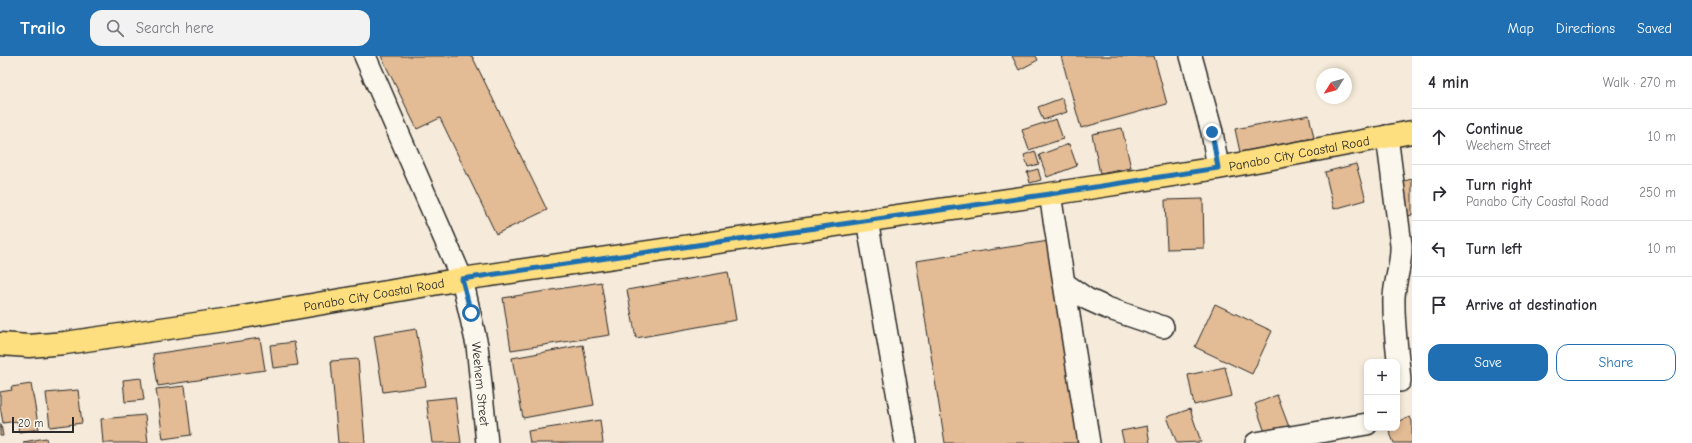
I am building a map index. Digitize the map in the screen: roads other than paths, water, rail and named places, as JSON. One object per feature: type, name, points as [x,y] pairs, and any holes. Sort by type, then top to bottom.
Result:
[{"type":"main road","name":"Panabo City Coastal Road","points":[[0,344],[29,346],[65,343],[237,318],[462,279],[1050,194],[1218,168],[1412,132]]},
{"type":"street","name":"Weehem Street","points":[[365,56],[462,279],[477,345],[487,443]]},
{"type":"street","points":[[1191,56],[1212,132],[1218,168]]},
{"type":"street","points":[[1387,136],[1401,244],[1406,265],[1395,281],[1394,297],[1398,359]]},
{"type":"street","points":[[1050,194],[1089,443]]},
{"type":"street","points":[[867,220],[906,443]]},
{"type":"street","points":[[1064,283],[1087,299],[1107,308],[1163,327]]},
{"type":"street","points":[[1256,443],[1364,425]]}]
